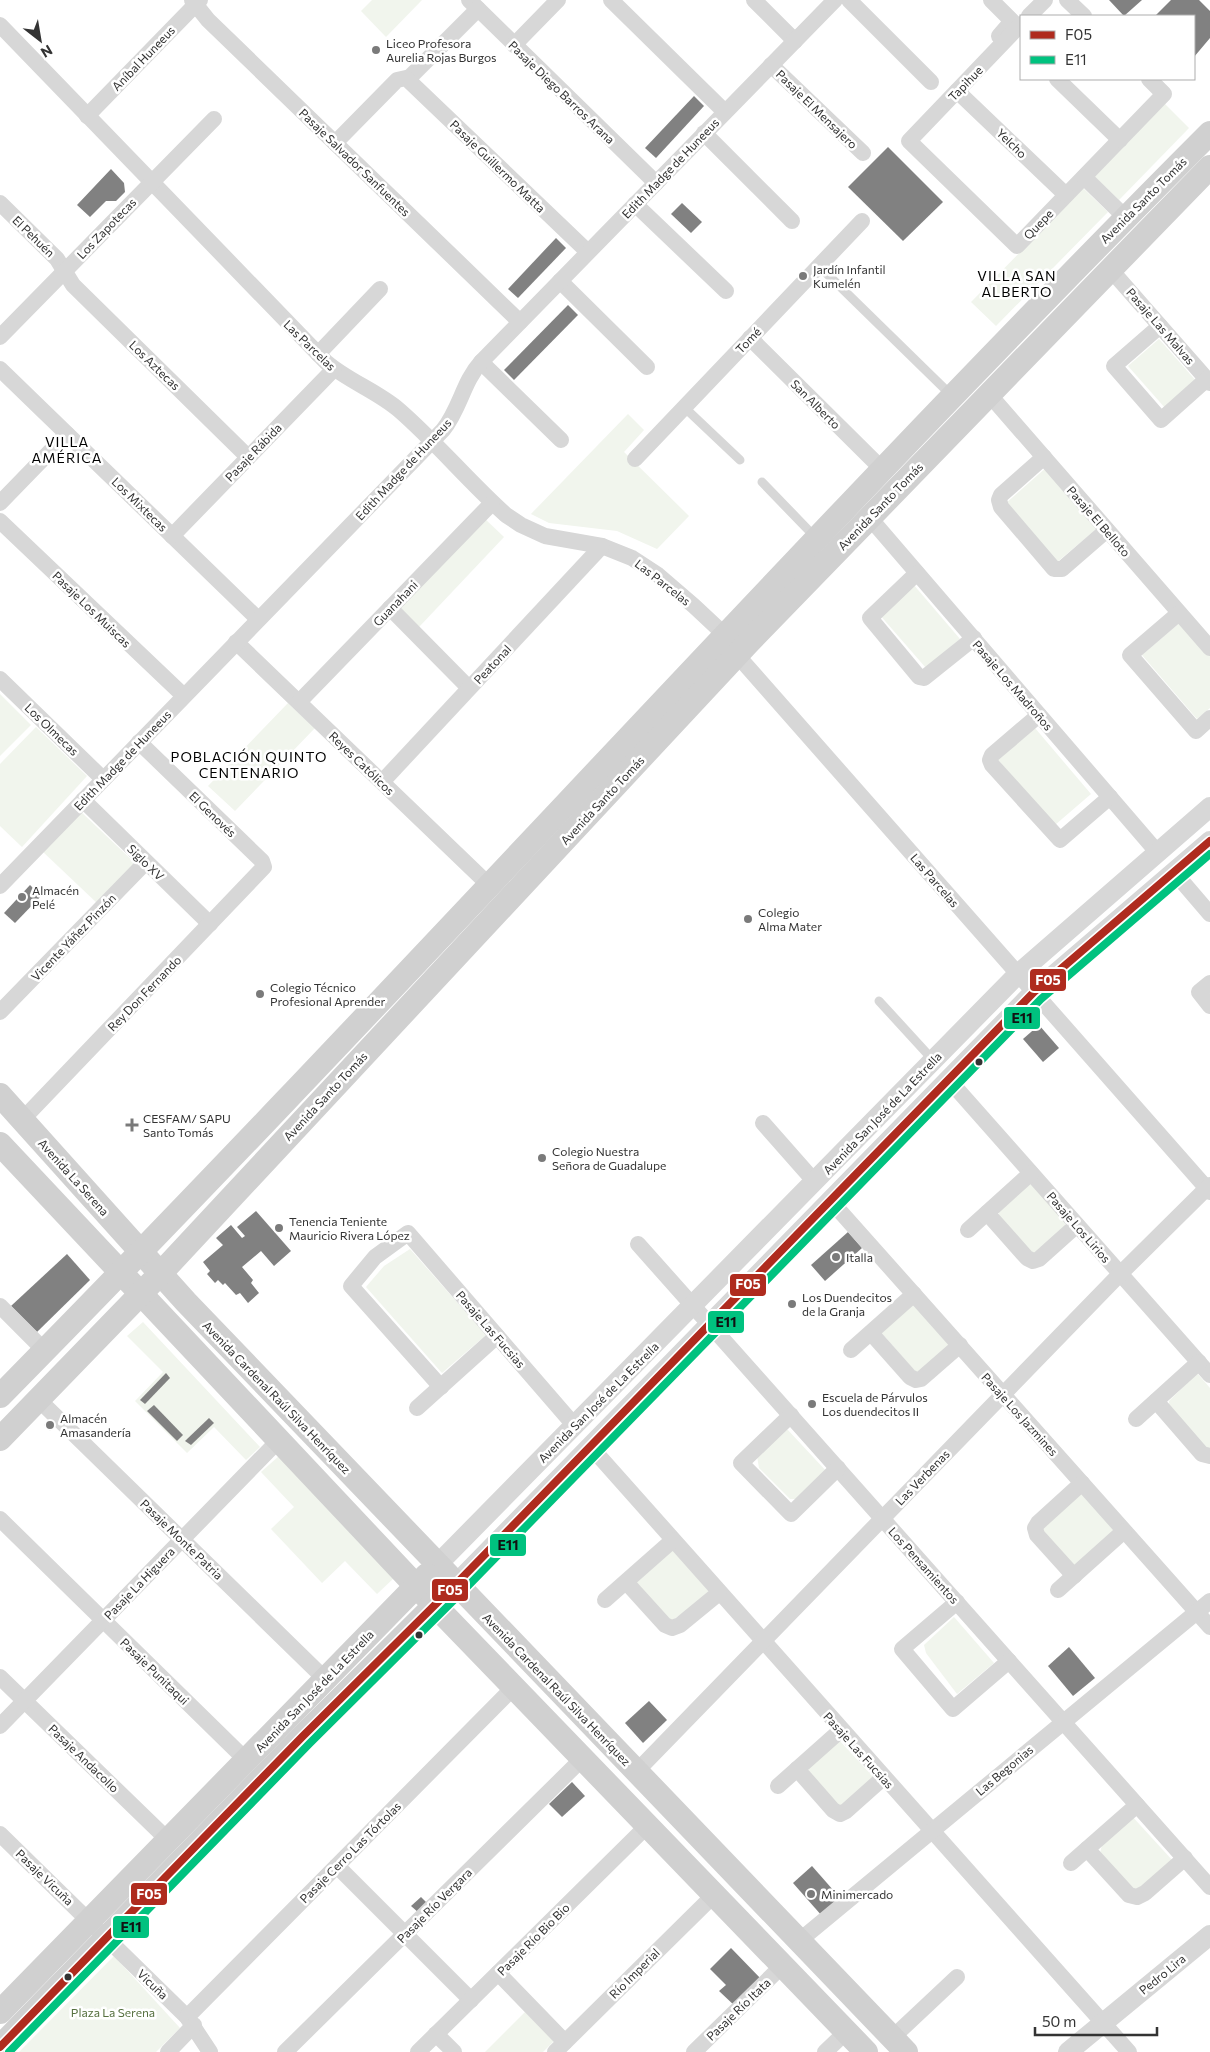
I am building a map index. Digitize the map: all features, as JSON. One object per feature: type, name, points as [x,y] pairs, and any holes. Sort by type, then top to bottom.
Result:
[{"type":"main road","name":"Avenida Santo Tomás","points":[[0,1439],[39,1400],[129,1283],[731,645],[817,538],[1210,133]]},
{"type":"main road","name":"Avenida Santo Tomás","points":[[149,1262],[489,885],[731,645],[869,517],[1210,167]]},
{"type":"main road","name":"Avenida La Serena","points":[[0,1095],[149,1262]]},
{"type":"main road","points":[[0,1144],[434,1605],[866,2052]]},
{"type":"main road","name":"Avenida Cardenal Raúl Silva Henríquez","points":[[149,1262],[899,2045]]},
{"type":"main road","name":"Avenida Santo Tomás","points":[[0,1396],[45,1351],[129,1283]]},
{"type":"main road","name":"Avenida San José de La Estrella","points":[[0,2012],[438,1565]]},
{"type":"main road","name":"Avenida San José de La Estrella","points":[[0,2047],[456,1584]]},
{"type":"street","points":[[514,45],[558,0]]},
{"type":"street","points":[[611,0],[725,112]]},
{"type":"street","points":[[754,0],[795,40]]},
{"type":"street","name":"Edith Madge de Huneeus","points":[[0,886],[432,442],[452,419],[466,382],[481,362],[835,0]]},
{"type":"street","points":[[848,0],[932,82]]},
{"type":"street","points":[[985,51],[1012,20],[991,0]]},
{"type":"street","points":[[1030,15],[1045,0]]},
{"type":"street","points":[[1067,0],[1083,15]]},
{"type":"street","name":"Aníbal Huneeus","points":[[87,116],[196,1]]},
{"type":"street","name":"Pasaje Salvador Sanfuentes","points":[[196,1],[208,20],[520,322]]},
{"type":"street","points":[[335,143],[398,80],[403,77],[408,80],[474,5]]},
{"type":"street","name":"Pasaje Diego Barros Arana","points":[[474,5],[656,183]]},
{"type":"street","name":"Las Parcelas","points":[[0,25],[318,354],[334,369],[388,401],[506,516],[533,531],[558,539],[602,546],[632,558],[658,575],[731,645],[1018,974],[1209,1188]]},
{"type":"street","name":"Tapihue","points":[[908,141],[957,91],[1018,35]]},
{"type":"street","name":"Pasaje El Mensajero","points":[[771,65],[864,153]]},
{"type":"street","name":"Pasaje Guillermo Matta","points":[[408,80],[588,252]]},
{"type":"street","points":[[1058,80],[1120,140]]},
{"type":"street","name":"Quepe","points":[[908,141],[1018,246],[1164,94],[1150,80]]},
{"type":"street","name":"Yelcho","points":[[957,91],[1066,195]]},
{"type":"street","name":"Los Zapotecas","points":[[0,337],[214,119]]},
{"type":"street","points":[[704,134],[792,220]]},
{"type":"street","points":[[1084,177],[1126,218]]},
{"type":"street","name":"El Pehuén","points":[[0,203],[58,259],[65,271]]},
{"type":"street","points":[[635,204],[726,291]]},
{"type":"street","name":"Tomé","points":[[634,459],[862,221]]},
{"type":"street","name":"Pasaje Las Malvas","points":[[1111,270],[1209,381]]},
{"type":"street","name":"Los Aztecas","points":[[65,271],[73,285],[248,457]]},
{"type":"street","points":[[560,281],[647,367]]},
{"type":"street","points":[[318,354],[380,288]]},
{"type":"street","points":[[1160,326],[1114,366],[1161,420],[1209,381]]},
{"type":"street","name":"San Alberto","points":[[750,338],[882,469]]},
{"type":"street","points":[[481,362],[561,440]]},
{"type":"street","name":"Los Mixtecas","points":[[0,369],[258,619]]},
{"type":"street","name":"Pasaje Rábida","points":[[172,536],[334,369]]},
{"type":"street","name":"Pasaje El Belloto","points":[[988,393],[1210,648]]},
{"type":"street","points":[[0,503],[67,434]]},
{"type":"street","points":[[1044,457],[1001,495],[999,500],[1001,507],[1054,569],[1062,568],[1107,530]]},
{"type":"street","name":"Guanahani","points":[[299,702],[492,503]]},
{"type":"street","name":"Pasaje Los Madroños","points":[[869,517],[1158,853]]},
{"type":"street","name":"Pasaje Los Muiscas","points":[[0,521],[184,696]]},
{"type":"street","name":"Peatonal","points":[[382,782],[602,546]]},
{"type":"street","points":[[918,573],[871,615],[871,622],[883,636],[921,679],[974,638]]},
{"type":"street","points":[[390,608],[469,688]]},
{"type":"street","points":[[1179,613],[1130,655],[1196,731],[1210,718]]},
{"type":"street","name":"Reyes Católicos","points":[[236,642],[489,885]]},
{"type":"street","name":"Los Olmecas","points":[[0,679],[103,779]]},
{"type":"street","points":[[1040,715],[992,755],[990,760],[992,765],[1060,840],[1110,797]]},
{"type":"street","name":"El Genovés","points":[[140,742],[264,865]]},
{"type":"street","name":"Siglo XV","points":[[83,800],[210,924]]},
{"type":"street","name":"Avenida San José de La Estrella","points":[[438,1565],[1018,974],[1210,807]]},
{"type":"street","name":"Avenida San José de La Estrella","points":[[456,1584],[1034,992],[1210,840]]},
{"type":"street","name":"Vicente Yáñez Pinzón","points":[[0,1012],[146,862]]},
{"type":"street","name":"Rey Don Fernando","points":[[22,1120],[263,869],[264,865]]},
{"type":"street","points":[[1174,872],[1210,914]]},
{"type":"street","points":[[1210,983],[1199,992],[1210,1006]]},
{"type":"street","name":"Pasaje Los Lirios","points":[[948,1080],[1210,1375]]},
{"type":"street","points":[[762,1123],[815,1182]]},
{"type":"street","points":[[968,1230],[1031,1173]]},
{"type":"street","name":"Las Verbenas","points":[[636,1772],[1120,1274],[1209,1188]]},
{"type":"street","name":"Pasaje Los Jazmines","points":[[830,1200],[1210,1627]]},
{"type":"street","points":[[988,1213],[1027,1258],[1033,1261],[1039,1259],[1077,1225]]},
{"type":"street","name":"Pasaje Las Fucsias","points":[[441,1387],[351,1286],[375,1257],[408,1234],[574,1425]]},
{"type":"street","name":"Los Pensamientos","points":[[638,1244],[710,1322],[1210,1887]]},
{"type":"street","points":[[851,1350],[914,1294]]},
{"type":"street","points":[[0,1306],[45,1351]]},
{"type":"street","points":[[871,1333],[910,1377],[916,1380],[921,1379],[960,1346]]},
{"type":"street","points":[[417,1408],[497,1336]]},
{"type":"street","points":[[1136,1419],[1199,1362]]},
{"type":"street","name":"Pasaje Monte Patria","points":[[39,1400],[325,1679]]},
{"type":"street","points":[[1156,1401],[1202,1454],[1210,1456]]},
{"type":"street","points":[[791,1415],[741,1463],[791,1514],[838,1468]]},
{"type":"street","name":"Pasaje La Higuera","points":[[0,1726],[278,1441]]},
{"type":"street","name":"Pasaje Las Fucsias","points":[[590,1446],[762,1642],[1129,2052]]},
{"type":"street","points":[[1074,1576],[1037,1535],[1035,1528],[1038,1523],[1082,1483]]},
{"type":"street","name":"Pasaje Punitaqui","points":[[0,1519],[246,1760]]},
{"type":"street","points":[[1058,1590],[1124,1530]]},
{"type":"street","points":[[605,1600],[672,1540]]},
{"type":"street","points":[[626,1582],[665,1624],[672,1628],[680,1625],[719,1592]]},
{"type":"street","name":"Las Begonias","points":[[799,1941],[1210,1600]]},
{"type":"street","points":[[957,1602],[902,1649],[953,1709],[1010,1661]]},
{"type":"street","name":"Pasaje Andacollo","points":[[0,1677],[168,1840]]},
{"type":"street","name":"Pasaje Cerro Las Tórtolas","points":[[168,2052],[191,2021],[337,1866],[514,1687]]},
{"type":"street","points":[[778,1786],[841,1730]]},
{"type":"street","name":"Pasaje Río Vergara","points":[[285,2052],[582,1759]]},
{"type":"street","points":[[797,1769],[833,1810],[840,1814],[884,1778]]},
{"type":"street","points":[[1071,1863],[1137,1805]]},
{"type":"street","name":"Pasaje Río Bio Bio","points":[[418,2052],[647,1826]]},
{"type":"street","name":"Pasaje Vicuña","points":[[0,1834],[89,1921]]},
{"type":"street","points":[[1087,1849],[1129,1894],[1137,1897],[1146,1894],[1185,1858]]},
{"type":"street","points":[[337,1866],[471,2000]]},
{"type":"street","name":"Río Imperial","points":[[560,2047],[714,1895]]},
{"type":"street","name":"Vicuña","points":[[89,1921],[191,2021],[210,2052]]},
{"type":"street","name":"Pedro Lira","points":[[1068,2052],[1210,1935]]},
{"type":"street","name":"Pasaje Río Itata","points":[[694,2052],[782,1966]]},
{"type":"street","points":[[498,1973],[560,2047]]},
{"type":"street","points":[[899,2045],[957,1977]]},
{"type":"street","points":[[826,2052],[846,2032]]},
{"type":"street","points":[[436,2034],[454,2052]]},
{"type":"lane","points":[[819,266],[952,397]]},
{"type":"lane","points":[[684,407],[740,460]]},
{"type":"lane","points":[[762,482],[817,538]]},
{"type":"lane","points":[[879,1001],[933,1060]]},
{"type":"green space","points":[[372,0],[422,0],[386,37],[361,11]]},
{"type":"green space","points":[[1165,104],[1189,128],[1119,200],[1094,176]]},
{"type":"green space","points":[[1083,188],[1108,212],[996,326],[971,302]]},
{"type":"green space","points":[[1159,339],[1197,382],[1166,409],[1128,366]]},
{"type":"green space","points":[[628,414],[644,430],[624,452],[689,516],[657,549],[617,531],[549,523],[531,514]]},
{"type":"green space","points":[[1048,466],[1100,526],[1056,563],[1005,504]]},
{"type":"green space","points":[[484,518],[504,537],[419,627],[398,607]]},
{"type":"green space","points":[[913,584],[960,639],[926,668],[879,614]]},
{"type":"green space","points":[[1183,620],[1210,652],[1210,708],[1197,719],[1142,655]]},
{"type":"green space","points":[[0,694],[31,725],[0,756]]},
{"type":"green space","points":[[288,703],[315,728],[235,811],[208,786]]},
{"type":"green space","points":[[36,727],[87,776],[22,847],[0,826],[0,764]]},
{"type":"green space","points":[[1035,728],[1091,794],[1055,825],[998,760]]},
{"type":"green space","points":[[79,810],[136,864],[98,904],[41,850]]},
{"type":"green space","points":[[1033,1184],[1065,1221],[1065,1230],[1037,1255],[1030,1255],[999,1222],[999,1211],[1026,1185]]},
{"type":"green space","points":[[410,1249],[486,1335],[442,1373],[366,1287],[384,1266]]},
{"type":"green space","points":[[910,1304],[918,1304],[951,1341],[949,1348],[919,1376],[880,1331]]},
{"type":"green space","points":[[143,1322],[260,1447],[246,1460],[214,1427],[187,1453],[135,1401],[163,1372],[127,1336]]},
{"type":"green space","points":[[1197,1373],[1210,1388],[1210,1452],[1169,1409],[1169,1401]]},
{"type":"green space","points":[[787,1429],[828,1473],[800,1499],[790,1499],[759,1468],[757,1456]]},
{"type":"green space","points":[[279,1456],[395,1577],[377,1594],[345,1561],[322,1583],[271,1529],[294,1507],[261,1472]]},
{"type":"green space","points":[[1079,1489],[1115,1530],[1081,1565],[1068,1566],[1040,1533],[1042,1521]]},
{"type":"green space","points":[[672,1549],[708,1590],[708,1596],[668,1623],[636,1586],[635,1578]]},
{"type":"green space","points":[[954,1617],[994,1663],[957,1694],[926,1653],[924,1645]]},
{"type":"green space","points":[[839,1740],[876,1780],[838,1808],[809,1775],[809,1767]]},
{"type":"green space","points":[[1130,1814],[1173,1861],[1143,1891],[1133,1891],[1099,1857],[1103,1841]]},
{"type":"green space","name":"Plaza La Serena","points":[[114,1956],[180,2028],[156,2052],[19,2052]]},
{"type":"green space","points":[[525,2012],[554,2041],[543,2052],[485,2052]]},
{"type":"building","points":[[1109,0],[1142,0],[1125,15]]},
{"type":"building","points":[[1171,0],[1199,0],[1210,11],[1210,38],[1195,56],[1195,15],[1156,15]]},
{"type":"building","points":[[694,96],[704,106],[656,158],[645,148]]},
{"type":"building","points":[[888,147],[943,202],[903,241],[848,187]]},
{"type":"building","points":[[111,169],[124,183],[125,192],[116,201],[106,201],[90,217],[77,205]]},
{"type":"building","points":[[682,203],[702,222],[691,233],[671,214]]},
{"type":"building","points":[[556,238],[566,248],[518,298],[508,289]]},
{"type":"building","points":[[568,305],[578,315],[514,380],[504,370]]},
{"type":"building","points":[[30,885],[41,896],[15,923],[4,913]]},
{"type":"building","points":[[1039,1025],[1059,1048],[1043,1062],[1023,1039]]},
{"type":"building","points":[[256,1211],[291,1251],[274,1266],[261,1251],[242,1267],[253,1280],[251,1283],[259,1293],[248,1303],[240,1293],[236,1295],[225,1283],[223,1285],[218,1280],[215,1283],[207,1274],[210,1271],[203,1262],[223,1245],[216,1238],[231,1225],[242,1238],[245,1236],[237,1227]]},
{"type":"building","name":"Italla","points":[[848,1232],[862,1248],[825,1281],[811,1265]]},
{"type":"building","points":[[67,1254],[90,1280],[37,1332],[11,1306]]},
{"type":"building","points":[[166,1373],[170,1378],[145,1404],[140,1400]]},
{"type":"building","points":[[154,1405],[183,1435],[177,1441],[147,1411]]},
{"type":"building","points":[[209,1418],[214,1423],[191,1445],[185,1441]]},
{"type":"building","name":"Almacén Amasandería","points":[[51,1419],[57,1424],[50,1431],[44,1425]]},
{"type":"building","points":[[1069,1647],[1095,1678],[1073,1696],[1048,1666]]},
{"type":"building","points":[[649,1701],[667,1720],[643,1743],[625,1723]]},
{"type":"building","points":[[572,1782],[585,1796],[562,1817],[549,1804]]},
{"type":"building","points":[[812,1866],[841,1899],[822,1916],[793,1883]]},
{"type":"building","points":[[421,1897],[428,1904],[419,1913],[411,1906]]},
{"type":"building","points":[[731,1948],[763,1981],[736,2007],[719,1991],[726,1985],[710,1969]]},
{"type":"transit line","name":"F05","points":[[0,2047],[303,1736],[456,1584],[1034,992],[1210,841]]},
{"type":"transit line","name":"E11","points":[[9,2052],[310,1743],[463,1591],[1041,999],[1210,854]]},
{"type":"place","name":"Liceo Profesora Aurelia Rojas Burgos","points":[[376,50]]},
{"type":"place","name":"Jardín Infantil Kumelén","points":[[803,276]]},
{"type":"place","name":"Almacén Pelé","points":[[22,897]]},
{"type":"place","name":"Colegio Alma Mater","points":[[748,919]]},
{"type":"place","name":"Colegio Técnico Profesional Aprender","points":[[260,994]]},
{"type":"place","name":"CESFAM/ SAPU Santo Tomás","points":[[132,1125]]},
{"type":"place","name":"Colegio Nuestra Señora de Guadalupe","points":[[542,1158]]},
{"type":"place","name":"Tenencia Teniente Mauricio Rivera López","points":[[279,1228]]},
{"type":"place","name":"Italla","points":[[836,1257]]},
{"type":"place","name":"Los Duendecitos de la Granja","points":[[792,1304]]},
{"type":"place","name":"Escuela de Párvulos Los duendecitos II","points":[[812,1404]]},
{"type":"place","name":"Almacén Amasandería","points":[[50,1425]]},
{"type":"place","name":"Minimercado","points":[[811,1894]]},
{"type":"district","name":"VILLA SAN ALBERTO","points":[[1017,284]]},
{"type":"district","name":"VILLA AMÉRICA","points":[[67,450]]},
{"type":"district","name":"POBLACIÓN QUINTO CENTENARIO","points":[[249,764]]}]
